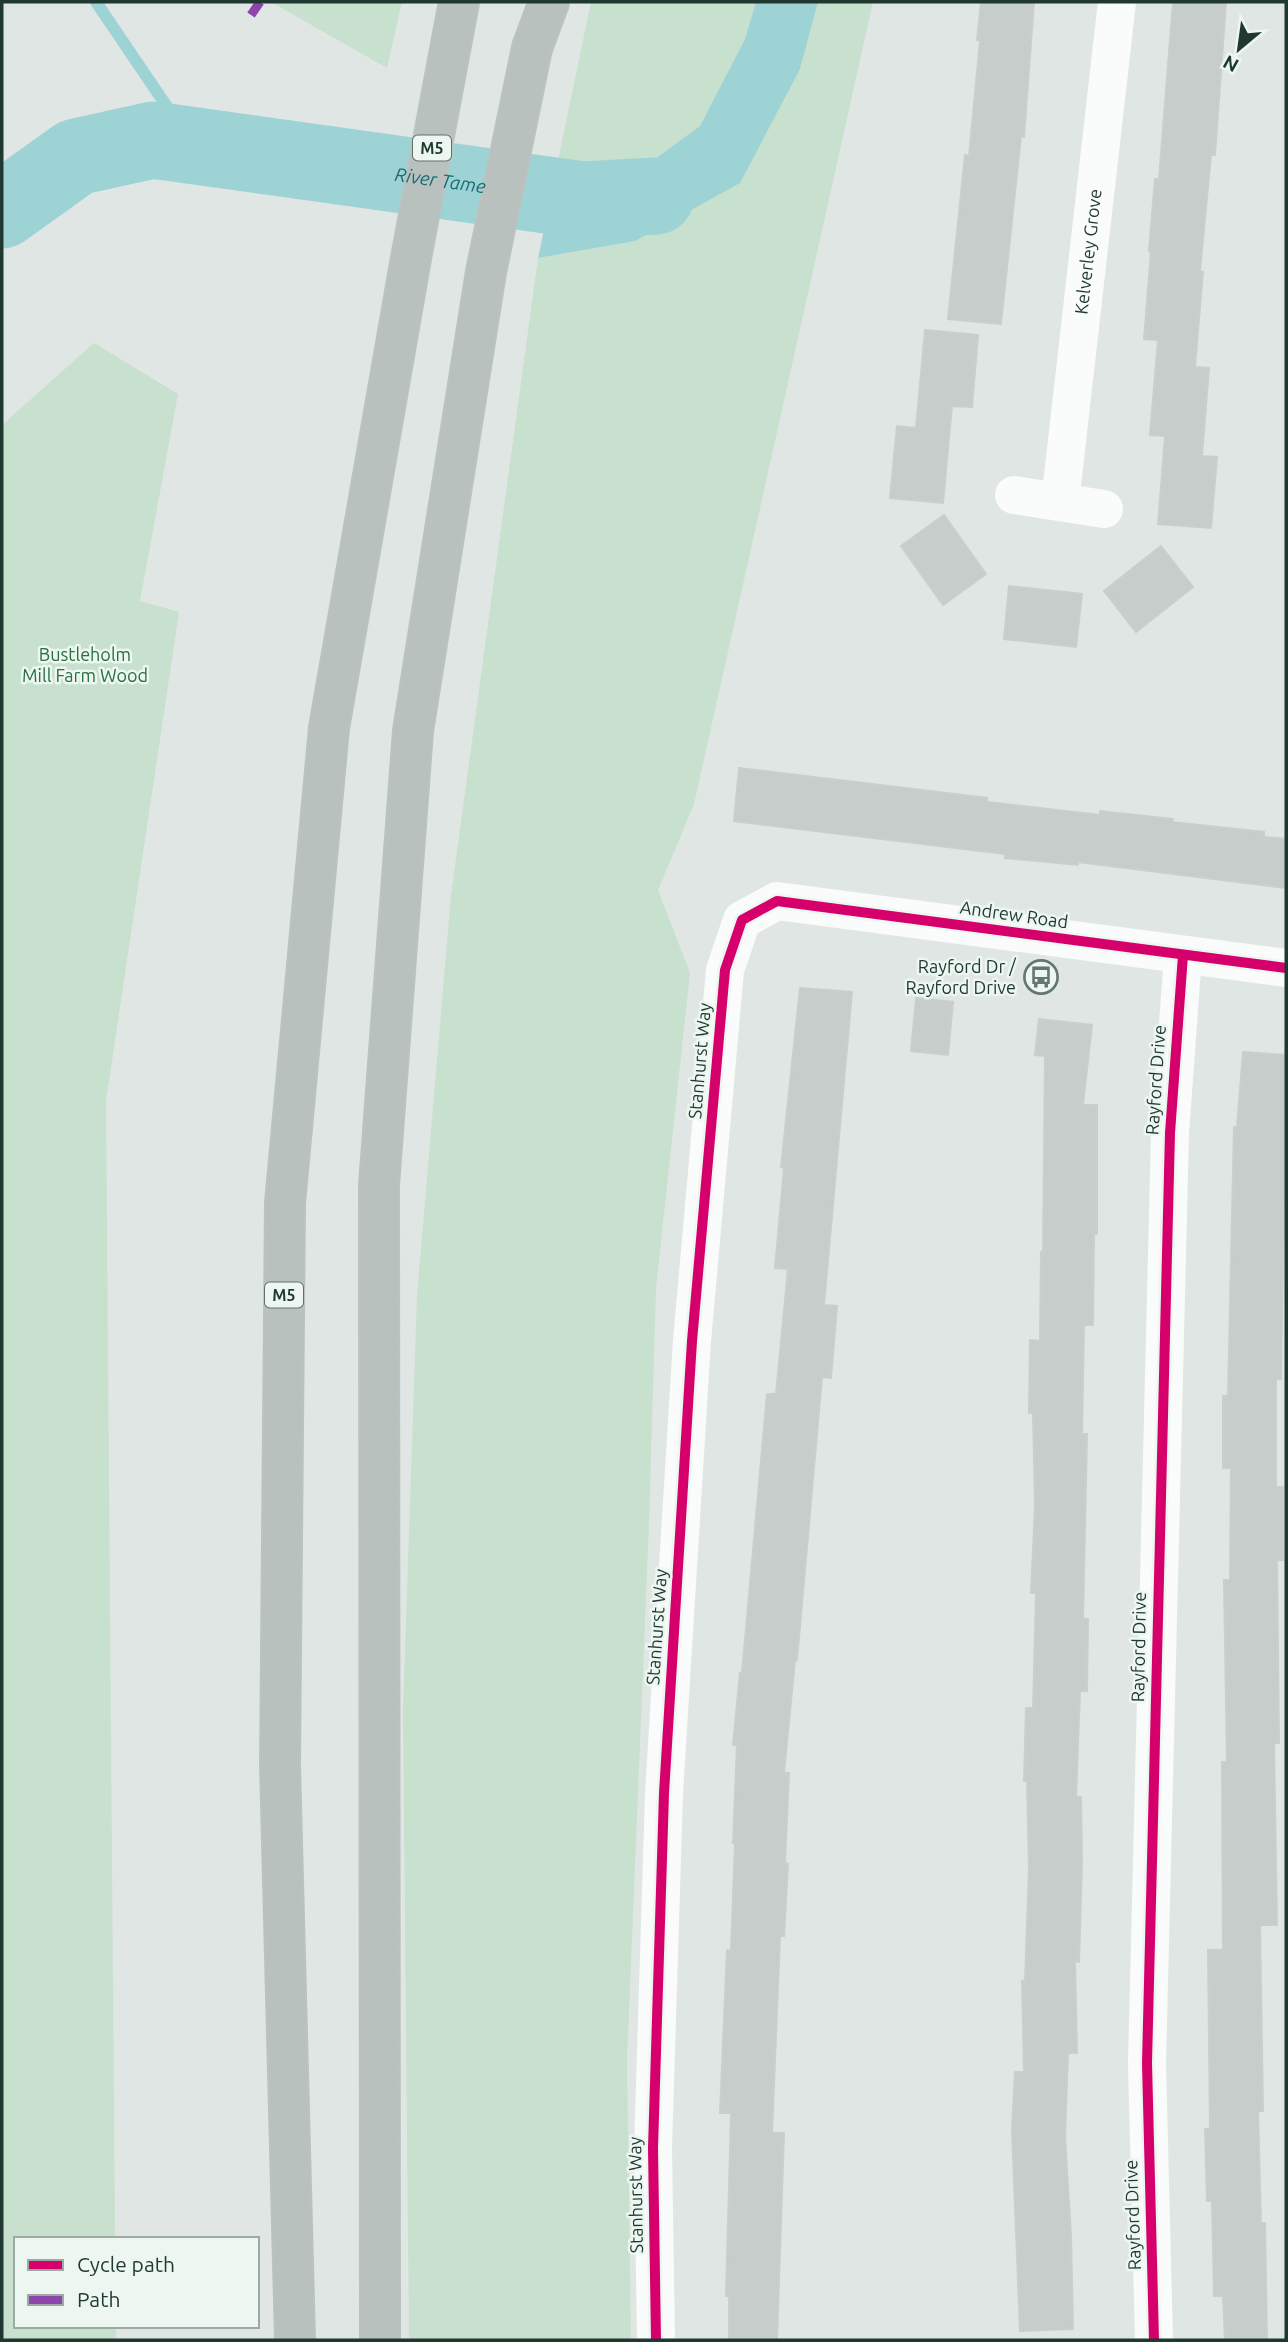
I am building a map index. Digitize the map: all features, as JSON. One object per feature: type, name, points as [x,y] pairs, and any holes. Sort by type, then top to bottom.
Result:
[{"type":"highway","name":"M5","points":[[295,2340],[280,1765],[285,1203],[329,728],[411,258],[459,2]]},
{"type":"highway","points":[[380,2340],[379,1185],[412,732],[486,272],[532,48],[549,2]]},
{"type":"street","name":"Kelverley Grove","points":[[1060,502],[1117,2]]},
{"type":"street","points":[[1014,495],[1104,509]]},
{"type":"street","name":"Andrew Road","points":[[741,920],[777,901],[1286,968]]},
{"type":"street","name":"Stanhurst Way","points":[[656,2340],[653,2148],[664,1793],[692,1340],[725,970],[741,920]]},
{"type":"street","name":"Rayford Drive","points":[[1154,2340],[1147,2063],[1170,1133],[1183,955]]},
{"type":"green space","points":[[271,2],[402,2],[387,68]]},
{"type":"green space","points":[[591,2],[756,2],[745,39],[700,126],[644,167],[556,170]]},
{"type":"green space","points":[[818,2],[873,2],[694,804],[658,890],[690,973],[656,1288],[627,2061],[631,2340],[409,2340],[403,1711],[417,1296],[451,895],[538,258],[635,241],[800,69]]},
{"type":"green space","name":"Bustleholm Mill Farm Wood","points":[[94,343],[178,394],[140,601],[179,612],[106,1101],[115,2237],[14,2237],[14,2328],[116,2328],[116,2340],[2,2340],[2,425]]},
{"type":"water","points":[[756,2],[818,2],[800,69],[740,183],[635,241],[538,258],[556,170],[644,167],[700,126],[745,39]]},
{"type":"pier","points":[[557,167],[537,262],[535,258],[553,170]]},
{"type":"building","points":[[981,2],[1034,2],[1024,137],[1021,136],[1001,324],[948,319],[965,155],[969,156]]},
{"type":"building","points":[[1173,2],[1226,2],[1215,155],[1211,155],[1200,271],[1203,272],[1195,367],[1209,368],[1202,456],[1217,457],[1211,528],[1158,524],[1165,436],[1150,435],[1158,340],[1144,339],[1155,179],[1159,179]]},
{"type":"building","points":[[925,330],[978,335],[972,407],[952,406],[943,503],[890,498],[897,426],[916,428]]},
{"type":"building","points":[[944,515],[986,574],[943,605],[901,546]]},
{"type":"building","points":[[1161,546],[1193,587],[1136,632],[1104,591]]},
{"type":"building","points":[[1009,586],[1082,594],[1076,647],[1004,639]]},
{"type":"building","points":[[739,768],[987,798],[987,802],[1100,815],[1100,811],[1264,832],[1264,837],[1286,839],[1286,888],[1078,862],[1078,865],[1005,858],[1005,854],[734,821]]},
{"type":"building","points":[[800,988],[852,992],[824,1305],[837,1306],[831,1378],[822,1377],[797,1660],[784,1773],[789,1773],[785,1863],[788,1864],[784,1936],[780,1936],[772,2133],[784,2133],[777,2340],[729,2340],[729,2296],[726,2296],[731,2113],[720,2113],[735,1843],[737,1745],[733,1745],[767,1394],[776,1394],[788,1269],[775,1268],[784,1168],[781,1167]]},
{"type":"building","points":[[916,998],[953,1002],[948,1055],[911,1051]]},
{"type":"building","points":[[1039,1019],[1092,1025],[1083,1105],[1097,1105],[1097,1234],[1094,1234],[1093,1325],[1084,1325],[1082,1434],[1087,1434],[1083,1619],[1088,1619],[1087,1691],[1080,1691],[1076,1797],[1081,1797],[1082,1862],[1079,1962],[1075,1961],[1077,2053],[1068,2053],[1065,2137],[1073,2329],[1020,2331],[1012,2131],[1015,2072],[1024,2072],[1022,1981],[1025,1981],[1029,1869],[1027,1781],[1024,1781],[1026,1708],[1033,1708],[1036,1593],[1031,1593],[1035,1506],[1033,1413],[1029,1413],[1030,1340],[1040,1341],[1043,1252],[1045,1056],[1035,1055]]},
{"type":"building","points":[[1243,1052],[1286,1055],[1286,1200],[1281,1379],[1276,1379],[1276,1487],[1283,1487],[1283,1560],[1277,1560],[1279,1743],[1274,1743],[1277,1925],[1260,1925],[1263,2111],[1258,2111],[1261,2223],[1265,2223],[1267,2340],[1225,2340],[1223,2296],[1214,2296],[1212,2201],[1207,2201],[1205,2129],[1210,2129],[1208,1950],[1223,1950],[1222,1762],[1227,1762],[1224,1580],[1230,1580],[1231,1468],[1223,1468],[1223,1396],[1228,1396],[1234,1127],[1237,1127]]},
{"type":"waterway","points":[[96,2],[193,145]]},
{"type":"waterway","name":"River Tame","points":[[2,210],[76,157],[153,140],[583,200],[656,196]]},
{"type":"marked path","points":[[251,15],[260,2]]},
{"type":"cycle path","points":[[656,2340],[653,2148],[664,1793],[692,1341],[725,970],[742,920],[777,901],[1286,968]]},
{"type":"cycle path","points":[[1154,2340],[1147,2063],[1170,1133],[1183,955]]},
{"type":"place","name":"Rayford Dr / Rayford Drive","points":[[1041,977]]}]
